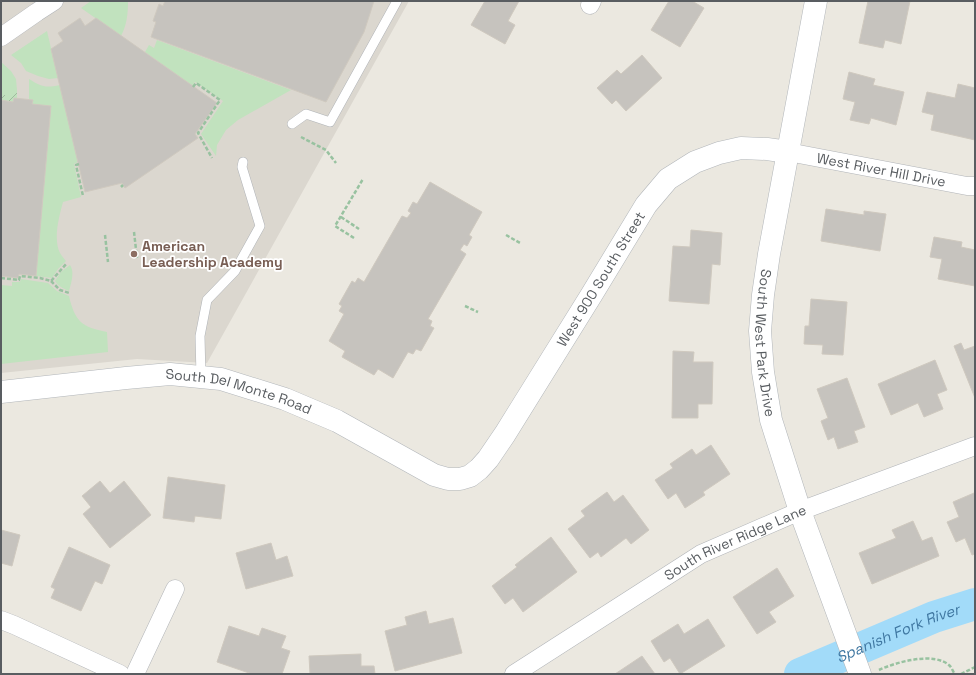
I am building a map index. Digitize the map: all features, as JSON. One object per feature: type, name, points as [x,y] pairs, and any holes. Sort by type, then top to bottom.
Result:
[{"type":"street","points":[[1,37],[54,1]]},
{"type":"street","name":"South West Park Drive","points":[[816,1],[769,254],[760,331],[763,372],[771,420],[800,511],[835,606],[869,672]]},
{"type":"street","name":"West 900 South Street","points":[[460,479],[470,476],[488,459],[576,321],[646,205],[668,179],[695,162],[719,153],[741,148],[767,149],[788,152]]},
{"type":"street","name":"West River Hill Drive","points":[[788,152],[967,186],[975,186]]},
{"type":"street","name":"South Del Monte Road","points":[[1,392],[170,374],[221,379],[285,399],[337,421],[434,475],[448,479],[460,479]]},
{"type":"street","name":"South River Ridge Lane","points":[[514,674],[701,554],[800,511],[975,446]]},
{"type":"street","points":[[135,674],[175,589]]},
{"type":"street","points":[[1,620],[120,674]]},
{"type":"lane","points":[[292,124],[306,114],[330,122],[397,1]]},
{"type":"lane","points":[[201,377],[200,336],[207,300],[235,271],[260,226],[242,167],[243,162]]},
{"type":"path","points":[[193,87],[196,83],[220,100],[198,133],[212,158]]},
{"type":"path","points":[[301,137],[326,150],[336,163]]},
{"type":"path","points":[[79,164],[76,165],[83,196]]},
{"type":"path","points":[[354,238],[335,226],[363,179]]},
{"type":"path","points":[[341,217],[359,228]]},
{"type":"path","points":[[134,232],[137,258]]},
{"type":"path","points":[[105,235],[108,262]]},
{"type":"path","points":[[506,235],[520,243]]},
{"type":"path","points":[[51,281],[67,263]]},
{"type":"path","points":[[1,278],[19,280],[20,276],[40,278],[51,281],[60,290],[69,293]]},
{"type":"path","points":[[465,306],[478,312]]},
{"type":"path","points":[[869,672],[909,660],[929,659],[946,663],[955,674]]},
{"type":"path","points":[[961,674],[975,667]]},
{"type":"shaded area","name":"American Leadership Academy","points":[[1,1],[409,1],[207,363],[137,359],[1,373]]},
{"type":"green space","points":[[91,1],[128,1],[127,19],[121,36],[81,8]]},
{"type":"green space","points":[[47,31],[58,78],[49,79],[26,71],[21,63],[11,55]]},
{"type":"green space","points":[[157,40],[291,90],[238,120],[226,130],[217,145],[216,156],[201,134],[223,101],[195,82],[192,86],[145,52],[149,45],[154,48]]},
{"type":"green space","points":[[1,62],[11,71],[16,79],[17,90],[13,91],[10,95],[1,95]]},
{"type":"green space","points":[[29,79],[44,86],[60,85],[78,162],[74,164],[81,197],[63,202],[57,228],[57,241],[60,253],[66,261],[52,278],[36,276],[51,106],[32,104],[33,100],[29,99]]},
{"type":"green space","points":[[13,90],[17,90],[17,98],[14,98],[13,102],[1,100],[1,95],[10,95]]},
{"type":"green space","points":[[70,265],[72,271],[72,281],[69,291],[59,286],[55,281],[61,272]]},
{"type":"green space","points":[[21,279],[48,283],[57,291],[69,296],[74,312],[81,322],[91,328],[107,332],[108,352],[1,364],[1,285],[12,286],[12,282],[20,282]]},
{"type":"building","points":[[165,1],[374,1],[364,32],[326,102],[151,37],[156,22],[153,21],[159,4],[163,6]]},
{"type":"building","points":[[485,1],[519,1],[508,21],[515,25],[505,44],[471,25]]},
{"type":"building","points":[[669,1],[692,1],[704,8],[680,47],[651,30]]},
{"type":"building","points":[[868,1],[910,1],[901,44],[885,40],[883,48],[859,43]]},
{"type":"building","points":[[80,18],[85,26],[96,18],[217,103],[195,134],[198,138],[125,188],[122,183],[85,192],[51,49],[63,41],[58,33]]},
{"type":"building","points":[[642,55],[662,78],[626,111],[616,100],[612,104],[597,88],[617,70],[621,74]]},
{"type":"building","points":[[849,72],[875,79],[873,85],[904,92],[896,125],[871,118],[869,124],[850,120],[855,102],[843,99]]},
{"type":"building","points":[[958,84],[975,88],[975,140],[931,130],[934,115],[922,112],[927,92],[955,98]]},
{"type":"building","points":[[14,98],[33,100],[32,104],[51,106],[36,276],[19,274],[18,278],[1,276],[1,100],[13,102]]},
{"type":"building","points":[[430,182],[482,212],[469,235],[472,237],[467,246],[464,244],[460,250],[466,254],[428,319],[432,321],[430,326],[434,328],[421,351],[416,349],[413,354],[408,352],[393,378],[378,369],[374,375],[342,357],[345,351],[329,341],[344,314],[339,311],[342,306],[339,304],[352,281],[355,283],[358,278],[364,282],[402,216],[407,218],[411,213],[408,211],[413,202],[417,204]]},
{"type":"building","points":[[826,209],[864,215],[864,211],[886,214],[880,251],[821,241]]},
{"type":"building","points":[[691,230],[722,233],[720,265],[712,264],[709,304],[669,301],[673,246],[690,247]]},
{"type":"building","points":[[934,237],[962,242],[961,247],[975,250],[975,286],[938,279],[942,259],[930,257]]},
{"type":"building","points":[[811,299],[847,302],[843,355],[822,354],[823,345],[804,344],[805,326],[809,326]]},
{"type":"building","points":[[961,343],[964,350],[975,346],[975,398],[954,346]]},
{"type":"building","points":[[673,351],[694,352],[693,362],[713,362],[712,404],[698,404],[698,418],[672,418]]},
{"type":"building","points":[[935,360],[947,390],[937,394],[943,409],[924,417],[918,403],[891,415],[878,384]]},
{"type":"building","points":[[847,378],[865,427],[854,431],[858,442],[838,449],[834,437],[828,440],[821,421],[828,418],[817,389]]},
{"type":"building","points":[[711,445],[730,474],[703,492],[705,495],[685,508],[676,493],[668,499],[655,480],[673,468],[670,464],[692,449],[696,455]]},
{"type":"building","points":[[168,477],[225,485],[221,519],[195,516],[194,522],[163,518]]},
{"type":"building","points":[[100,481],[110,493],[124,481],[151,515],[110,548],[83,514],[91,507],[82,496]]},
{"type":"building","points":[[607,492],[614,502],[623,495],[649,530],[631,544],[626,538],[601,557],[598,552],[590,558],[568,529],[585,516],[581,511]]},
{"type":"building","points":[[974,493],[975,554],[972,555],[965,538],[956,542],[947,522],[959,517],[953,502]]},
{"type":"building","points":[[913,521],[922,541],[932,537],[939,556],[872,584],[859,553],[896,538],[892,530]]},
{"type":"building","points":[[1,530],[20,535],[12,566],[1,563]]},
{"type":"building","points":[[551,537],[577,572],[523,612],[513,598],[505,604],[492,586],[517,567],[515,565]]},
{"type":"building","points":[[271,543],[276,560],[287,556],[293,576],[246,589],[236,553]]},
{"type":"building","points":[[69,547],[110,565],[102,584],[95,581],[81,611],[51,598],[55,589],[51,587]]},
{"type":"building","points":[[777,568],[794,596],[769,612],[776,622],[757,634],[733,597]]},
{"type":"building","points":[[426,611],[429,624],[453,618],[462,653],[395,671],[385,631],[407,625],[405,617]]},
{"type":"building","points":[[708,619],[725,646],[680,674],[670,658],[664,662],[651,641],[678,624],[684,634]]},
{"type":"building","points":[[229,626],[259,636],[262,628],[286,636],[281,648],[290,651],[282,674],[252,674],[217,662]]},
{"type":"building","points":[[361,654],[361,666],[374,666],[375,674],[310,674],[309,656]]},
{"type":"building","points":[[642,656],[655,674],[615,674]]},
{"type":"waterway","name":"Spanish Fork River","points":[[800,674],[934,617],[975,604]]},
{"type":"place","name":"American Leadership Academy","points":[[134,254]]}]
